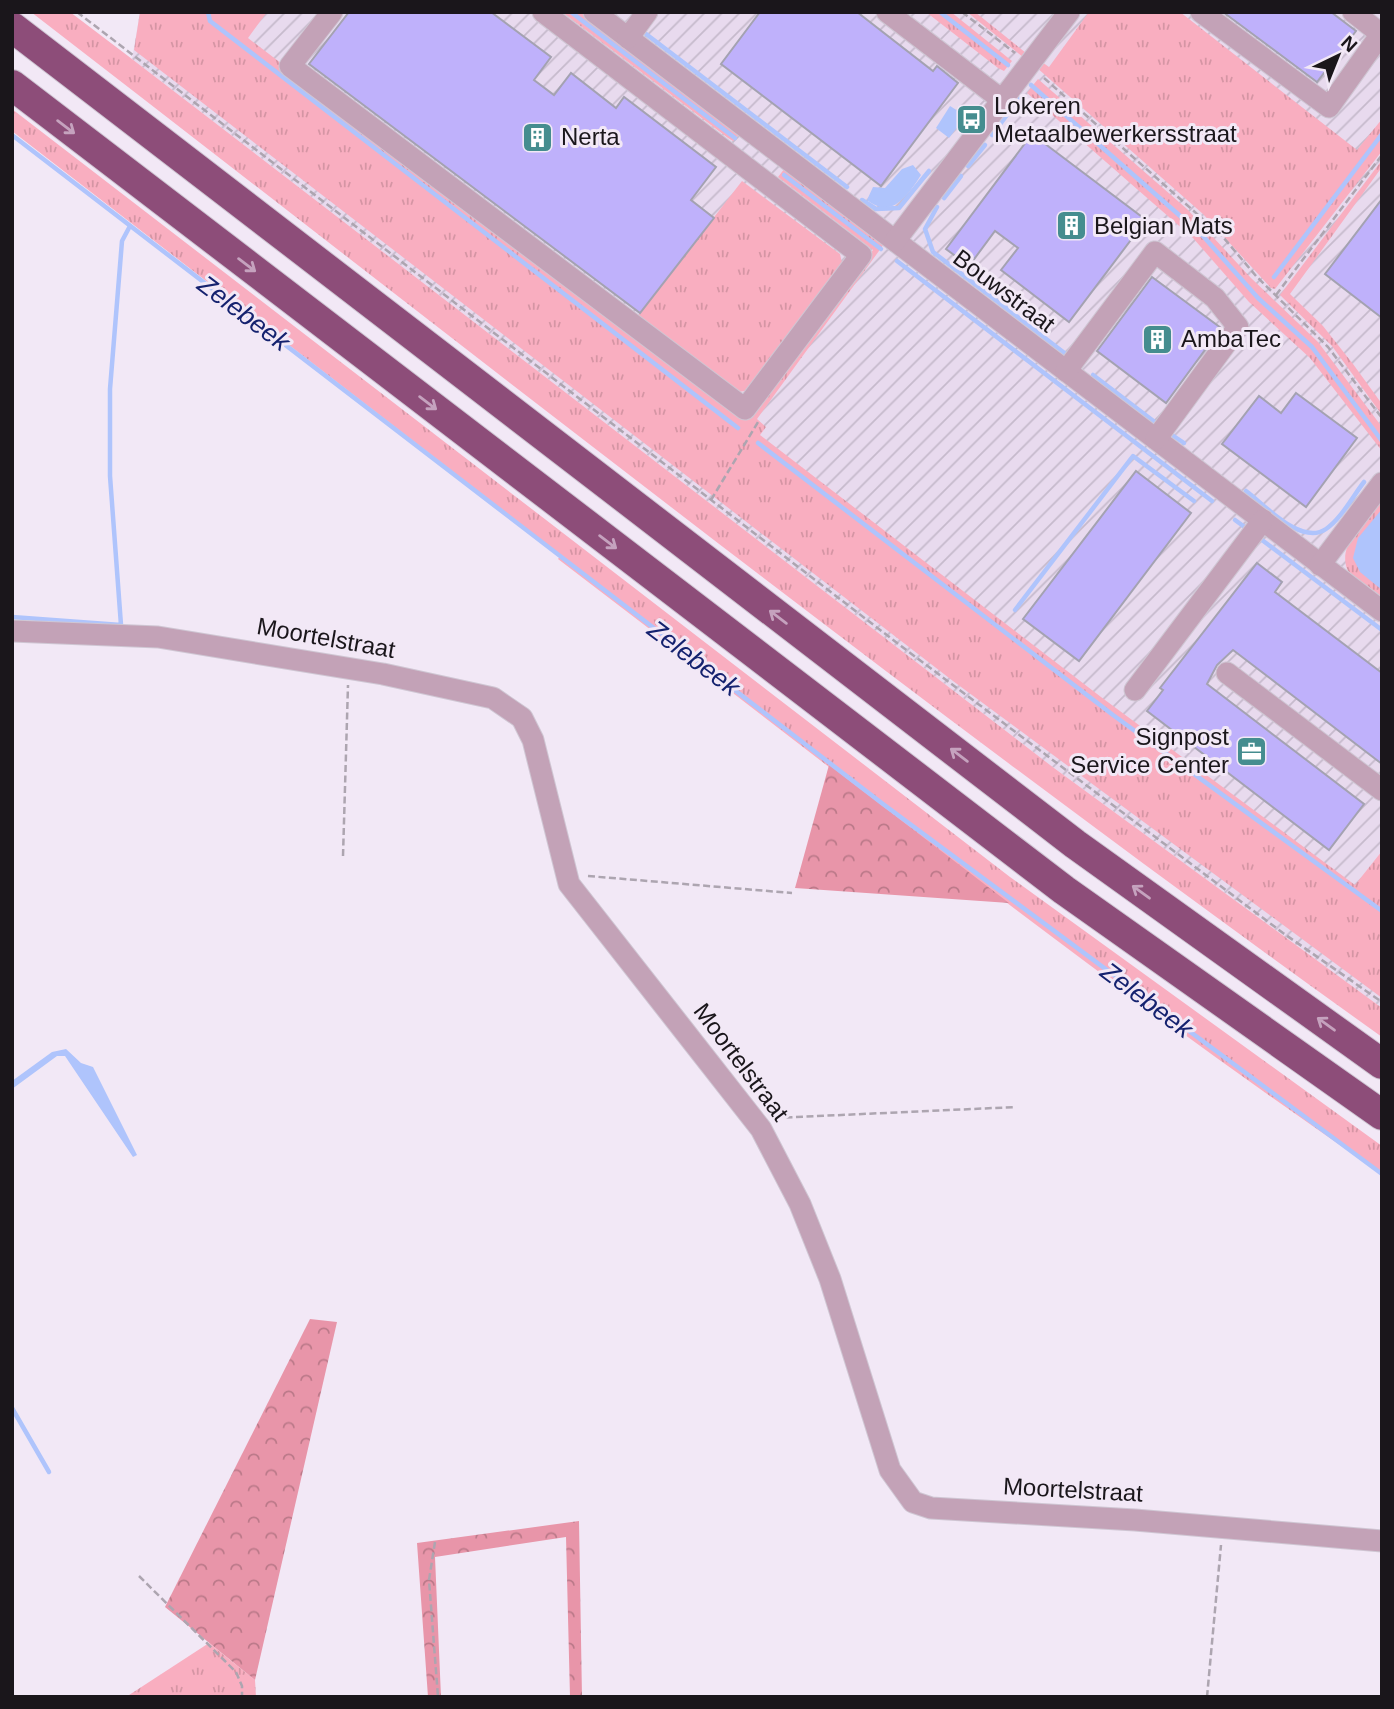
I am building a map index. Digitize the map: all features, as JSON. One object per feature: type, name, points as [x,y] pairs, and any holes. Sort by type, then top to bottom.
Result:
[{"type":"highway","points":[[12,27],[1075,844],[1382,1063]]},
{"type":"highway","points":[[12,85],[1064,890],[1382,1115]]},
{"type":"street","points":[[332,12],[290,66],[745,409],[861,254],[543,12]]},
{"type":"street","name":"Bouwstraat","points":[[594,12],[1382,611]]},
{"type":"street","points":[[628,38],[647,12]]},
{"type":"street","points":[[887,12],[1002,100]]},
{"type":"street","points":[[895,241],[1069,12]]},
{"type":"street","points":[[1201,12],[1329,107],[1381,34],[1353,12]]},
{"type":"street","points":[[1066,371],[1155,253],[1215,299],[1238,327],[1156,439]]},
{"type":"street","points":[[1320,565],[1382,483]]},
{"type":"street","points":[[1135,690],[1263,520]]},
{"type":"street","name":"Moortelstraat","points":[[12,631],[158,637],[349,668],[493,698],[522,718],[533,740],[569,884],[718,1069],[754,1119],[800,1204],[830,1279],[890,1470],[913,1502],[931,1508],[1222,1527],[1382,1541]]},
{"type":"street","points":[[1227,673],[1382,790]]},
{"type":"path","points":[[77,12],[912,654],[1283,933],[1382,1002]]},
{"type":"path","points":[[962,12],[1029,65],[1197,212],[1275,296],[1328,347],[1382,418]]},
{"type":"path","points":[[1275,296],[1382,155]]},
{"type":"path","points":[[343,856],[349,668]]},
{"type":"path","points":[[567,874],[792,893]]},
{"type":"path","points":[[754,1119],[1016,1107]]},
{"type":"path","points":[[1207,1697],[1222,1527]]},
{"type":"path","points":[[435,1542],[429,1580],[438,1697]]},
{"type":"path","points":[[139,1576],[236,1672],[242,1686],[242,1697]]},
{"type":"shaded area","points":[[140,12],[1382,12],[1382,1008],[1054,768],[132,59]]},
{"type":"green space","points":[[31,12],[70,12],[132,59],[1054,768],[1382,1008],[1382,1037],[1210,913],[870,659]]},
{"type":"green space","points":[[140,12],[267,12],[248,38],[440,185],[753,410],[873,250],[778,177],[785,168],[884,244],[757,419],[766,427],[760,435],[1101,697],[1355,885],[1382,851],[1382,998],[953,681],[134,50]]},
{"type":"green space","points":[[562,12],[581,12],[740,133],[733,141],[728,138]]},
{"type":"green space","points":[[926,12],[951,12],[1012,61],[1004,71],[998,68]]},
{"type":"green space","points":[[967,12],[975,12],[1026,53],[1023,57]]},
{"type":"green space","points":[[1089,12],[1180,12],[1357,150],[1382,119],[1382,151],[1275,289],[1271,288],[1203,214],[1036,67],[1042,62],[1049,67]]},
{"type":"green space","points":[[1038,79],[1187,209],[1251,278],[1318,342],[1382,427],[1382,451],[1310,358],[1249,302],[1193,238],[1027,93]]},
{"type":"green space","points":[[12,109],[1010,877],[1382,1146],[1382,1174],[1172,1026],[558,559],[561,555],[12,131]]},
{"type":"green space","points":[[1382,160],[1382,167],[1290,294],[1323,326],[1353,364],[1382,404],[1382,415],[1332,346],[1280,295]]},
{"type":"green space","points":[[742,181],[840,254],[843,267],[752,390],[731,393],[636,318]]},
{"type":"green space","points":[[1382,496],[1382,601],[1352,577],[1346,567],[1345,556],[1353,534]]},
{"type":"green space","points":[[829,765],[1009,903],[795,888]]},
{"type":"green space","points":[[310,1319],[337,1322],[255,1680],[165,1607]]},
{"type":"green space","points":[[579,1521],[582,1697],[570,1697],[566,1537],[435,1557],[441,1697],[428,1697],[417,1543]]},
{"type":"green space","points":[[209,1643],[255,1680],[256,1697],[126,1697]]},
{"type":"water","points":[[950,106],[966,116],[949,138],[936,128]]},
{"type":"water","points":[[913,165],[921,175],[905,197],[892,206],[884,207],[867,200],[873,187],[885,188],[902,169]]},
{"type":"water","points":[[1382,509],[1382,590],[1360,572],[1353,558],[1358,538]]},
{"type":"water","points":[[66,1049],[81,1063],[93,1067],[137,1155],[133,1157],[65,1056],[57,1056],[12,1089],[12,1081],[52,1052]]},
{"type":"building","name":"Nerta","points":[[349,12],[491,12],[551,57],[534,80],[554,95],[571,73],[616,108],[624,97],[716,167],[691,200],[714,218],[640,313],[309,64]]},
{"type":"building","points":[[760,12],[857,12],[933,71],[937,66],[958,83],[881,186],[721,64]]},
{"type":"building","points":[[1223,12],[1331,12],[1356,31],[1317,82]]},
{"type":"building","name":"Belgian Mats","points":[[1032,134],[1146,220],[1069,322],[1001,270],[1018,248],[995,231],[969,266],[946,249]]},
{"type":"building","points":[[1382,199],[1382,318],[1325,274]]},
{"type":"building","name":"AmbaTec","points":[[1152,277],[1221,328],[1166,403],[1097,351]]},
{"type":"building","points":[[1296,393],[1357,438],[1306,507],[1222,444],[1259,396],[1281,413]]},
{"type":"building","points":[[1136,471],[1191,513],[1079,661],[1023,619]]},
{"type":"building","points":[[1257,563],[1282,582],[1275,592],[1382,673],[1382,764],[1233,650],[1217,665],[1207,684],[1364,804],[1329,850],[1147,711],[1163,690],[1160,688]]},
{"type":"waterway","points":[[208,12],[210,21],[738,428]]},
{"type":"waterway","points":[[571,12],[735,138]]},
{"type":"waterway","points":[[940,12],[1008,65]]},
{"type":"waterway","points":[[646,34],[847,187]]},
{"type":"waterway","points":[[1031,85],[1203,236],[1258,298],[1312,347],[1382,441]]},
{"type":"waterway","points":[[1016,103],[1020,97]]},
{"type":"waterway","points":[[992,135],[1007,115]]},
{"type":"waterway","points":[[1274,277],[1382,134]]},
{"type":"waterway","name":"Zelebeek","points":[[12,135],[883,804],[1382,1174]]},
{"type":"waterway","points":[[968,166],[985,145]]},
{"type":"waterway","points":[[862,200],[876,209],[899,208],[929,171]]},
{"type":"waterway","points":[[784,175],[881,249]]},
{"type":"waterway","points":[[944,198],[961,176]]},
{"type":"waterway","points":[[937,207],[925,229],[933,252],[1067,355]]},
{"type":"waterway","points":[[12,617],[121,625],[110,476],[110,389],[122,241],[130,226]]},
{"type":"waterway","points":[[897,261],[1212,501]]},
{"type":"waterway","points":[[1093,375],[1156,423]]},
{"type":"waterway","points":[[1169,433],[1184,443]]},
{"type":"waterway","points":[[758,443],[1113,715],[1382,911]]},
{"type":"waterway","points":[[1015,610],[1133,456],[1194,501]]},
{"type":"waterway","points":[[1246,491],[1284,522],[1306,532],[1316,533],[1326,529],[1337,519],[1364,482]]},
{"type":"waterway","points":[[1235,520],[1246,528]]},
{"type":"waterway","points":[[1262,540],[1382,630]]},
{"type":"waterway","points":[[12,1408],[49,1472]]},
{"type":"place","name":"Lokeren Metaalbewerkersstraat","points":[[971,120]]},
{"type":"place","name":"Nerta","points":[[538,137]]},
{"type":"place","name":"Belgian Mats","points":[[1071,226]]},
{"type":"place","name":"AmbaTec","points":[[1158,339]]},
{"type":"place","name":"Signpost Service Center","points":[[1252,751]]}]
